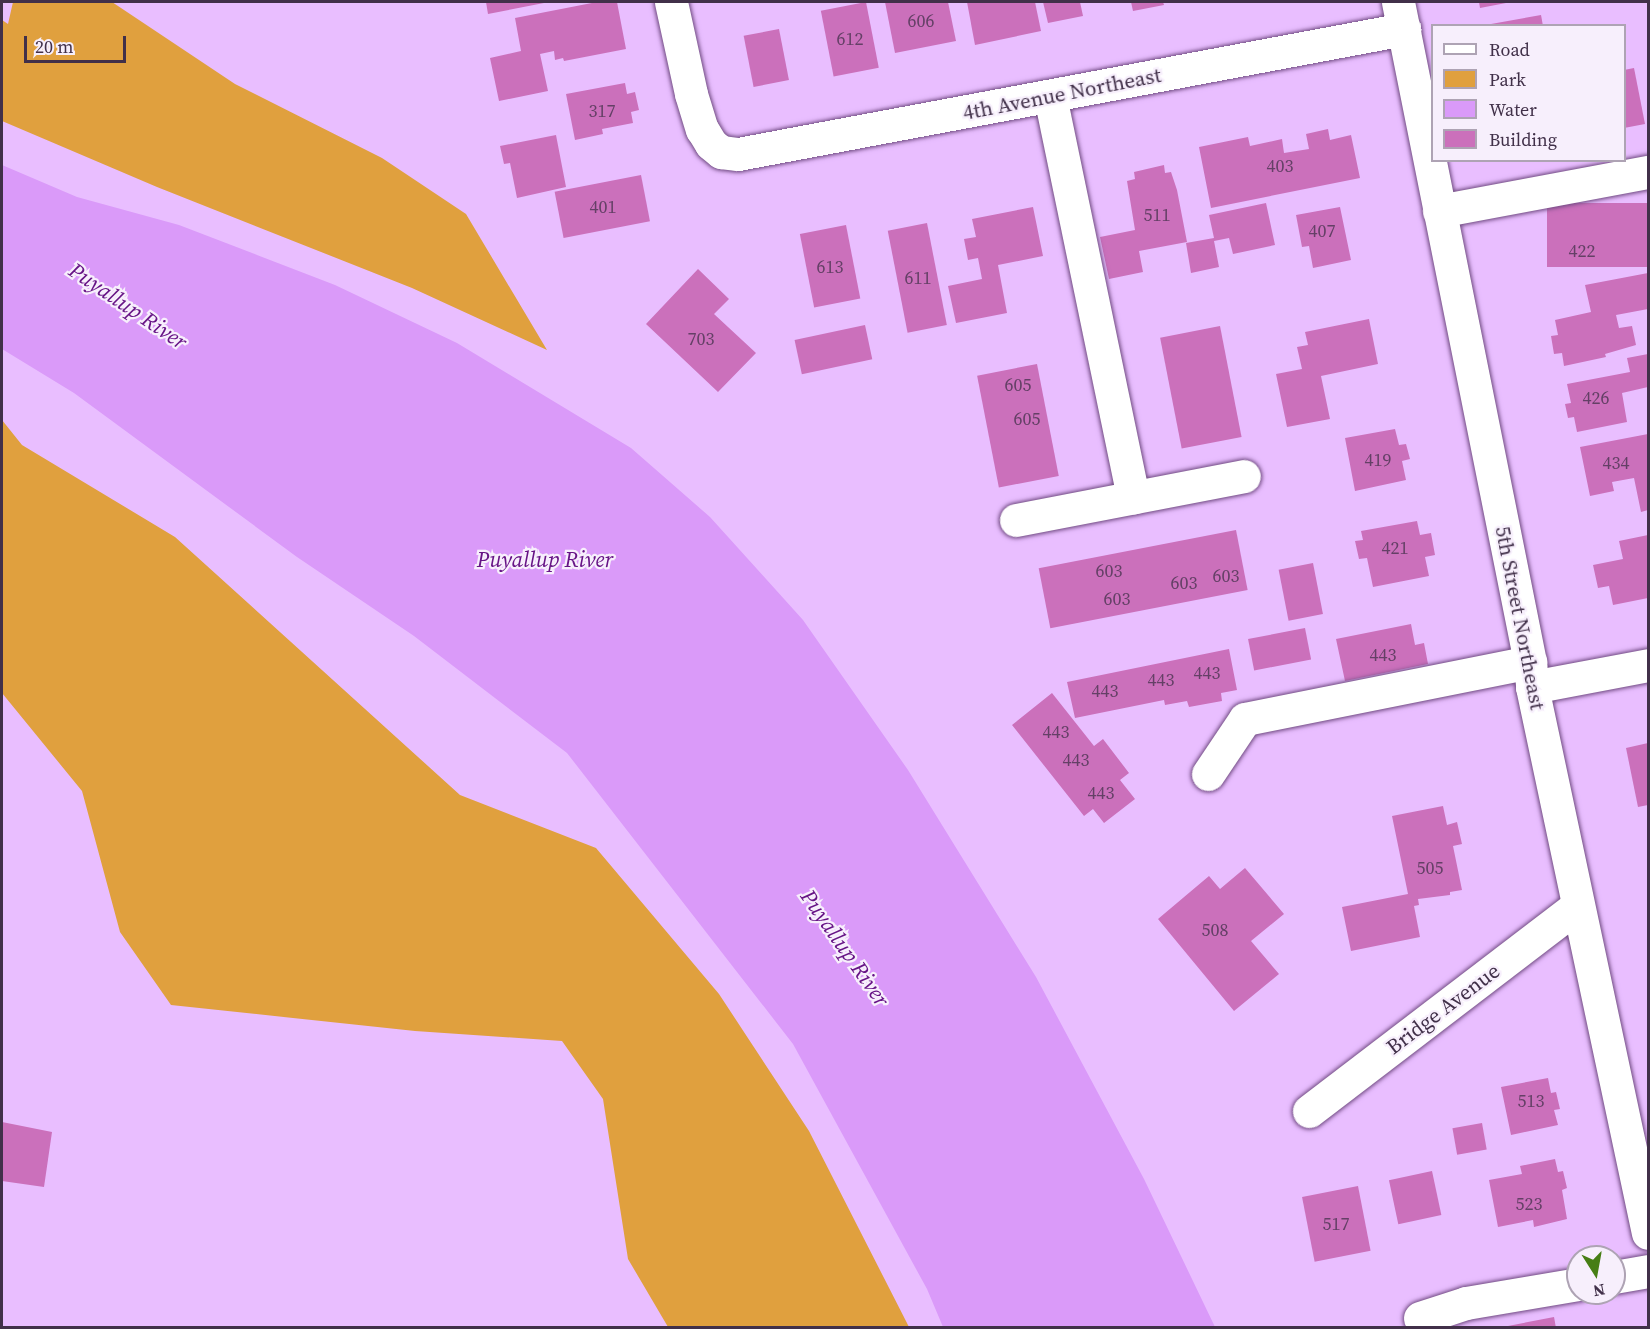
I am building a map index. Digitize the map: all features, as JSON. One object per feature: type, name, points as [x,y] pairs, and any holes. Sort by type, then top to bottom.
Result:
[{"type":"street","name":"4th Avenue Northeast","points":[[670,2],[691,94],[702,129],[711,144],[721,152],[738,154],[1050,96],[1401,15]]},
{"type":"street","name":"5th Street Northeast","points":[[1401,15],[1577,906],[1643,1175],[1648,1233]]},
{"type":"street","points":[[1050,96],[1133,498]]},
{"type":"street","points":[[1439,211],[1648,172]]},
{"type":"street","points":[[1016,520],[1244,476]]},
{"type":"street","points":[[1208,774],[1245,719],[1531,674],[1648,665]]},
{"type":"street","name":"Bridge Avenue","points":[[1309,1112],[1577,906]]},
{"type":"street","points":[[1626,1275],[1648,1271]]},
{"type":"street","points":[[1420,1318],[1466,1303],[1566,1286]]},
{"type":"green space","points":[[13,2],[112,2],[235,84],[382,158],[466,214],[547,350],[412,288],[157,187],[2,121],[2,20],[8,24]]},
{"type":"green space","points":[[2,420],[22,445],[175,537],[460,795],[596,848],[719,994],[809,1131],[909,1327],[668,1327],[628,1259],[603,1099],[562,1041],[415,1031],[171,1005],[120,932],[82,791],[2,693]]},
{"type":"water","name":"Puyallup River","points":[[2,165],[77,197],[179,225],[335,285],[457,343],[631,448],[710,517],[803,620],[908,770],[1036,977],[1144,1179],[1215,1327],[943,1327],[927,1289],[793,1044],[567,753],[414,636],[297,557],[74,393],[2,349]]},
{"type":"building","points":[[486,2],[544,2],[544,3],[488,14]]},
{"type":"building","points":[[597,2],[617,2],[626,49],[564,61],[563,58],[555,60],[554,51],[540,54],[548,91],[499,101],[490,58],[521,51],[515,18]]},
{"type":"building","points":[[866,2],[879,68],[834,77],[821,11]]},
{"type":"building","points":[[885,2],[948,2],[956,41],[895,53]]},
{"type":"building","points":[[967,2],[1035,2],[1041,31],[975,45]]},
{"type":"building","points":[[1043,2],[1080,2],[1083,16],[1048,23]]},
{"type":"building","points":[[1131,2],[1163,2],[1164,5],[1133,11]]},
{"type":"building","points":[[1479,2],[1505,2],[1506,3],[1480,8]]},
{"type":"building","points":[[1541,15],[1543,24],[1491,24]]},
{"type":"building","points":[[779,29],[789,80],[754,87],[744,36]]},
{"type":"building","points":[[1634,68],[1645,124],[1626,128],[1626,70]]},
{"type":"building","points":[[625,83],[627,94],[635,92],[639,110],[631,112],[633,123],[602,129],[603,134],[575,140],[566,94]]},
{"type":"building","points":[[1328,129],[1330,140],[1351,135],[1360,178],[1211,208],[1199,147],[1248,137],[1250,146],[1282,139],[1284,153],[1309,149],[1306,134]]},
{"type":"building","points":[[556,135],[566,187],[517,198],[510,163],[504,164],[500,146]]},
{"type":"building","points":[[1164,165],[1165,173],[1171,172],[1177,190],[1187,242],[1139,251],[1143,272],[1109,279],[1100,237],[1135,230],[1127,181],[1135,179],[1134,172]]},
{"type":"building","points":[[641,175],[650,221],[564,238],[555,192]]},
{"type":"building","points":[[1266,203],[1275,245],[1233,254],[1229,238],[1214,241],[1219,267],[1191,273],[1186,243],[1214,238],[1209,215]]},
{"type":"building","points":[[1547,203],[1648,203],[1648,267],[1547,267]]},
{"type":"building","points":[[1033,207],[1043,256],[998,265],[1007,313],[956,323],[948,286],[982,279],[978,258],[968,260],[964,239],[976,237],[972,219]]},
{"type":"building","points":[[1340,207],[1351,260],[1313,268],[1309,246],[1302,247],[1296,215]]},
{"type":"building","points":[[927,223],[947,325],[908,333],[888,231]]},
{"type":"building","points":[[846,225],[860,299],[814,308],[800,234]]},
{"type":"building","points":[[698,269],[729,299],[714,314],[756,353],[718,392],[646,324]]},
{"type":"building","points":[[1648,273],[1648,309],[1616,315],[1619,328],[1632,326],[1636,345],[1605,354],[1606,357],[1564,366],[1562,353],[1554,354],[1551,336],[1558,335],[1555,320],[1591,312],[1585,285]]},
{"type":"building","points":[[1369,319],[1378,364],[1321,376],[1330,419],[1287,427],[1276,374],[1302,369],[1297,347],[1308,345],[1305,332]]},
{"type":"building","points":[[865,325],[872,359],[802,374],[795,340]]},
{"type":"building","points":[[1220,326],[1242,437],[1182,449],[1160,338]]},
{"type":"building","points":[[1648,354],[1648,387],[1622,393],[1627,422],[1577,432],[1574,417],[1568,418],[1565,404],[1571,403],[1567,384],[1630,372],[1627,358]]},
{"type":"building","points":[[1037,364],[1059,476],[999,488],[977,376]]},
{"type":"building","points":[[1395,429],[1399,445],[1406,444],[1410,459],[1402,461],[1406,480],[1355,491],[1345,438]]},
{"type":"building","points":[[1648,434],[1648,510],[1641,512],[1634,478],[1612,482],[1614,491],[1590,496],[1580,447]]},
{"type":"building","points":[[1417,521],[1420,535],[1431,533],[1435,555],[1425,557],[1429,576],[1373,587],[1367,558],[1359,559],[1355,541],[1363,540],[1361,531]]},
{"type":"building","points":[[1236,530],[1248,590],[1050,628],[1039,568]]},
{"type":"building","points":[[1648,535],[1648,598],[1613,605],[1609,586],[1598,588],[1593,565],[1623,559],[1619,541]]},
{"type":"building","points":[[1313,563],[1323,614],[1289,621],[1279,570]]},
{"type":"building","points":[[1411,624],[1415,645],[1424,643],[1428,664],[1345,681],[1336,639]]},
{"type":"building","points":[[1305,628],[1311,659],[1254,670],[1248,639]]},
{"type":"building","points":[[1229,649],[1237,690],[1221,693],[1222,701],[1189,707],[1187,701],[1165,705],[1164,700],[1075,718],[1067,682]]},
{"type":"building","points":[[1052,693],[1094,746],[1103,739],[1129,773],[1120,780],[1135,799],[1104,823],[1093,809],[1084,816],[1012,725]]},
{"type":"building","points":[[1648,743],[1648,805],[1638,807],[1626,748]]},
{"type":"building","points":[[1443,806],[1447,825],[1457,822],[1462,844],[1453,846],[1462,890],[1450,892],[1450,895],[1418,899],[1419,905],[1414,906],[1420,937],[1351,951],[1342,907],[1408,894],[1392,816]]},
{"type":"building","points":[[1245,868],[1284,914],[1251,941],[1279,974],[1234,1011],[1158,919],[1209,876],[1220,889]]},
{"type":"building","points":[[1548,1078],[1551,1093],[1556,1092],[1560,1109],[1554,1110],[1558,1125],[1511,1135],[1501,1087]]},
{"type":"building","points":[[2,1122],[52,1132],[44,1187],[2,1181]]},
{"type":"building","points":[[1482,1123],[1487,1150],[1457,1155],[1452,1128]]},
{"type":"building","points":[[1555,1159],[1558,1172],[1563,1171],[1567,1188],[1562,1190],[1567,1219],[1534,1227],[1533,1220],[1498,1227],[1489,1180],[1522,1174],[1520,1166]]},
{"type":"building","points":[[1432,1171],[1441,1215],[1398,1224],[1389,1180]]},
{"type":"building","points":[[1358,1186],[1371,1251],[1315,1262],[1302,1197]]},
{"type":"building","points":[[1554,1317],[1556,1328],[1508,1328],[1508,1326]]}]
